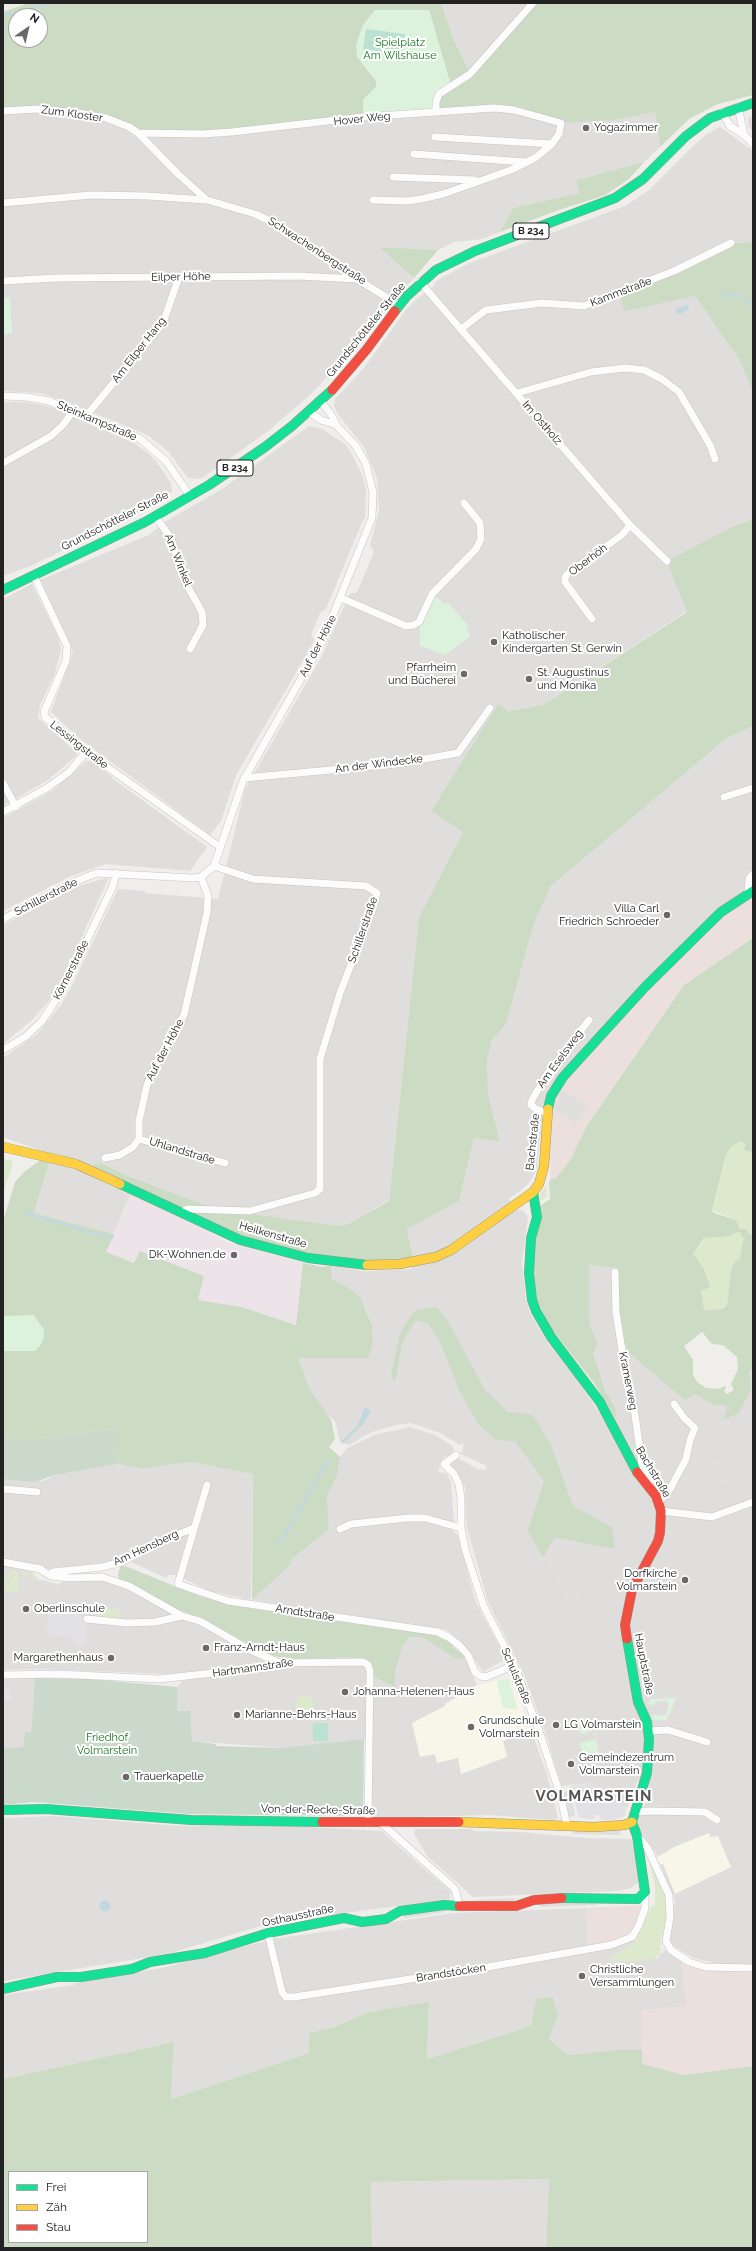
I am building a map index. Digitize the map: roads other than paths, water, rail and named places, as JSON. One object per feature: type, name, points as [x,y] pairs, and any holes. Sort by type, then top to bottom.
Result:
[{"type":"street","points":[[436,112],[436,102],[439,94],[470,74],[500,38],[533,3]]},
{"type":"street","name":"Grundschötteler Straße","points":[[3,590],[155,516],[190,496],[260,451],[321,401],[349,371],[399,305],[420,282],[436,270],[452,260],[615,198],[643,179],[686,136],[710,118],[722,112],[753,103]]},
{"type":"street","points":[[738,107],[744,135]]},
{"type":"street","name":"Hover Weg","points":[[138,133],[202,134],[232,132],[363,117],[494,108],[514,110],[561,123],[559,134],[552,144]]},
{"type":"street","name":"Zum Kloster","points":[[3,111],[38,109],[78,113],[106,118],[129,127],[138,133]]},
{"type":"street","points":[[722,112],[730,126],[744,135],[753,144]]},
{"type":"street","name":"Schwachenbergstraße","points":[[138,133],[206,200],[262,216],[399,305]]},
{"type":"street","points":[[435,137],[552,144]]},
{"type":"street","points":[[373,200],[407,201],[443,194],[536,158],[552,144]]},
{"type":"street","points":[[414,154],[527,162]]},
{"type":"street","points":[[393,177],[479,180]]},
{"type":"street","points":[[3,203],[91,195],[148,196],[206,200]]},
{"type":"street","name":"Kammstraße","points":[[461,329],[486,310],[542,303],[584,306],[674,271],[732,243]]},
{"type":"street","name":"Eilper Höhe","points":[[3,281],[56,278],[298,276],[359,279]]},
{"type":"street","name":"Am Eilper Hang","points":[[86,416],[163,323],[179,277]]},
{"type":"street","name":"Im Ostholz","points":[[420,282],[630,525],[667,561]]},
{"type":"street","points":[[517,393],[590,372],[625,368],[644,370],[671,384],[679,392],[710,445],[715,459]]},
{"type":"street","name":"Steinkampstraße","points":[[3,396],[26,397],[49,401],[145,442],[166,461],[190,496]]},
{"type":"street","name":"Auf der Höhe","points":[[214,866],[244,778],[317,652],[341,598],[369,525],[374,502],[372,482],[366,464],[356,446],[336,425],[332,416],[321,401]]},
{"type":"street","points":[[3,463],[51,436],[63,425],[73,411]]},
{"type":"street","name":"Auf der Höhe","points":[[309,412],[321,420],[336,425]]},
{"type":"street","points":[[341,598],[406,626],[414,625],[419,622],[432,594],[476,549],[481,539],[480,523],[464,503]]},
{"type":"street","name":"Am Winkel","points":[[155,516],[171,538],[184,580],[202,612],[203,625],[190,649]]},
{"type":"street","name":"Oberhöh","points":[[592,619],[565,582],[564,578],[567,574],[622,535],[630,525]]},
{"type":"street","name":"Lessingstraße","points":[[34,576],[66,646],[66,661],[44,714],[47,720],[86,752],[220,847]]},
{"type":"street","name":"An der Windecke","points":[[244,778],[396,764],[458,753],[490,708]]},
{"type":"street","points":[[3,812],[16,807],[69,772],[86,752]]},
{"type":"street","points":[[3,784],[16,807]]},
{"type":"street","points":[[724,797],[753,788]]},
{"type":"street","points":[[201,877],[214,866]]},
{"type":"street","name":"Schillerstraße","points":[[182,1212],[188,1209],[250,1211],[315,1193],[320,1189],[320,1059],[340,993],[373,908],[377,893],[366,886],[253,879],[214,866]]},
{"type":"street","name":"Schillerstraße","points":[[3,919],[81,878],[97,873],[181,878],[201,877]]},
{"type":"street","name":"Körnerstraße","points":[[3,1050],[25,1037],[42,1020],[54,1004],[113,886],[116,873]]},
{"type":"street","points":[[750,892],[749,879],[753,874]]},
{"type":"street","name":"Auf der Höhe","points":[[139,1139],[139,1121],[147,1085],[160,1056],[184,1015],[207,913],[207,890],[201,877]]},
{"type":"street","name":"Bachstraße","points":[[660,1506],[651,1488],[638,1474],[600,1402],[551,1337],[536,1311],[532,1300],[528,1273],[531,1238],[537,1217],[533,1192],[539,1184],[544,1166],[547,1113],[551,1096],[563,1077],[619,1015],[721,912],[750,892]]},
{"type":"street","name":"Am Eselsweg","points":[[547,1113],[536,1109],[531,1105],[532,1100],[547,1074],[589,1020]]},
{"type":"street","points":[[105,1158],[120,1155],[133,1147],[139,1139]]},
{"type":"street","name":"Uhlandstraße","points":[[139,1139],[146,1139],[226,1164]]},
{"type":"street","name":"Heilkenstraße","points":[[3,1147],[76,1164],[240,1240],[280,1251],[357,1265],[417,1263],[452,1250],[504,1211],[533,1192]]},
{"type":"street","name":"Kramerweg","points":[[615,1272],[616,1312],[629,1395],[634,1408],[642,1465],[651,1488]]},
{"type":"street","points":[[674,1404],[684,1418],[695,1428],[690,1440],[686,1459],[660,1506],[712,1517],[753,1502]]},
{"type":"street","name":"Schulstraße","points":[[456,1455],[444,1464],[454,1474],[459,1484],[462,1499],[462,1528],[465,1549],[484,1607],[514,1665],[550,1762],[561,1797],[567,1826]]},
{"type":"street","name":"Arndtstraße","points":[[207,1485],[178,1584],[228,1601],[438,1632],[450,1638],[460,1646],[468,1655],[475,1672],[480,1676],[486,1677],[514,1665]]},
{"type":"street","points":[[3,1489],[37,1492]]},
{"type":"street","name":"Hauptstraße","points":[[632,1822],[647,1773],[648,1732],[644,1713],[638,1702],[624,1625],[632,1590],[658,1541],[660,1533],[660,1506]]},
{"type":"street","points":[[340,1529],[351,1524],[408,1518],[425,1518],[462,1528]]},
{"type":"street","name":"Am Hensberg","points":[[3,1562],[38,1568],[53,1573],[102,1567],[122,1562],[159,1542],[194,1528]]},
{"type":"street","points":[[38,1568],[51,1576],[70,1578],[102,1577],[114,1580],[129,1586],[182,1616],[200,1621],[248,1649],[280,1662]]},
{"type":"street","points":[[88,1620],[126,1623],[155,1622],[182,1616]]},
{"type":"street","name":"Hartmannstraße","points":[[3,1675],[58,1674],[159,1679],[258,1668],[280,1662],[355,1661],[368,1665],[370,1671],[368,1823]]},
{"type":"street","points":[[648,1732],[668,1730],[707,1742]]},
{"type":"street","name":"Von-der-Recke-Straße","points":[[3,1810],[46,1809],[191,1820],[368,1823],[483,1822],[567,1826],[624,1825],[632,1822]]},
{"type":"street","points":[[636,1812],[705,1812],[717,1820]]},
{"type":"street","points":[[632,1822],[638,1836],[645,1881],[645,1892]]},
{"type":"street","points":[[381,1823],[455,1889],[459,1906]]},
{"type":"street","points":[[638,1836],[647,1847],[669,1895],[670,1917],[666,1941],[671,1950],[689,1962],[705,1967],[753,1968]]},
{"type":"street","name":"Osthausstraße","points":[[3,1989],[57,1977],[81,1977],[132,1969],[150,1962],[205,1953],[268,1933],[344,1918],[362,1922],[386,1919],[400,1911],[444,1905],[516,1906],[534,1900],[581,1897],[638,1899],[645,1892]]},
{"type":"street","name":"Brandstöcken","points":[[268,1933],[282,1992],[286,1997],[294,1997],[488,1967],[611,1945],[632,1936],[639,1925],[645,1908],[645,1892]]},
{"type":"water","points":[[689,305],[688,310],[680,314],[675,312],[677,308]]},
{"type":"water","points":[[365,1407],[371,1410],[362,1426],[359,1426],[358,1424]]},
{"type":"water","points":[[103,1901],[107,1901],[109,1902],[109,1910],[103,1911],[100,1908],[100,1904]]},
{"type":"waterway","points":[[3,15],[51,3]]},
{"type":"waterway","points":[[722,294],[741,296],[753,306]]},
{"type":"waterway","points":[[26,1213],[92,1233],[113,1237]]},
{"type":"waterway","points":[[343,1442],[359,1426]]},
{"type":"waterway","points":[[275,1544],[284,1537],[328,1460]]},
{"type":"place","name":"Yogazimmer","points":[[586,128]]},
{"type":"place","name":"Katholischer Kindergarten St. Gerwin","points":[[494,642]]},
{"type":"place","name":"Pfarrheim und Bücherei","points":[[464,674]]},
{"type":"place","name":"St. Augustinus und Monika","points":[[529,679]]},
{"type":"place","name":"Villa Carl Friedrich Schroeder","points":[[667,915]]},
{"type":"place","name":"DK-Wohnen.de","points":[[234,1255]]},
{"type":"place","name":"Dorfkirche Volmarstein","points":[[685,1580]]},
{"type":"place","name":"Oberlinschule","points":[[26,1609]]},
{"type":"place","name":"Franz-Arndt-Haus","points":[[206,1648]]},
{"type":"place","name":"Margarethenhaus","points":[[111,1658]]},
{"type":"place","name":"Johanna-Helenen-Haus","points":[[345,1692]]},
{"type":"place","name":"Marianne-Behrs-Haus","points":[[237,1715]]},
{"type":"place","name":"LG Volmarstein","points":[[556,1725]]},
{"type":"place","name":"Grundschule Volmarstein","points":[[471,1727]]},
{"type":"place","name":"Gemeindezentrum Volmarstein","points":[[571,1764]]},
{"type":"place","name":"Trauerkapelle","points":[[126,1777]]},
{"type":"place","name":"Christliche Versammlungen","points":[[582,1976]]},
{"type":"district","name":"VOLMARSTEIN","points":[[594,1796]]},
{"type":"park label","name":"Spielplatz Am Wilshause","points":[[400,49]]},
{"type":"park label","name":"Friedhof Volmarstein","points":[[107,1744]]}]
